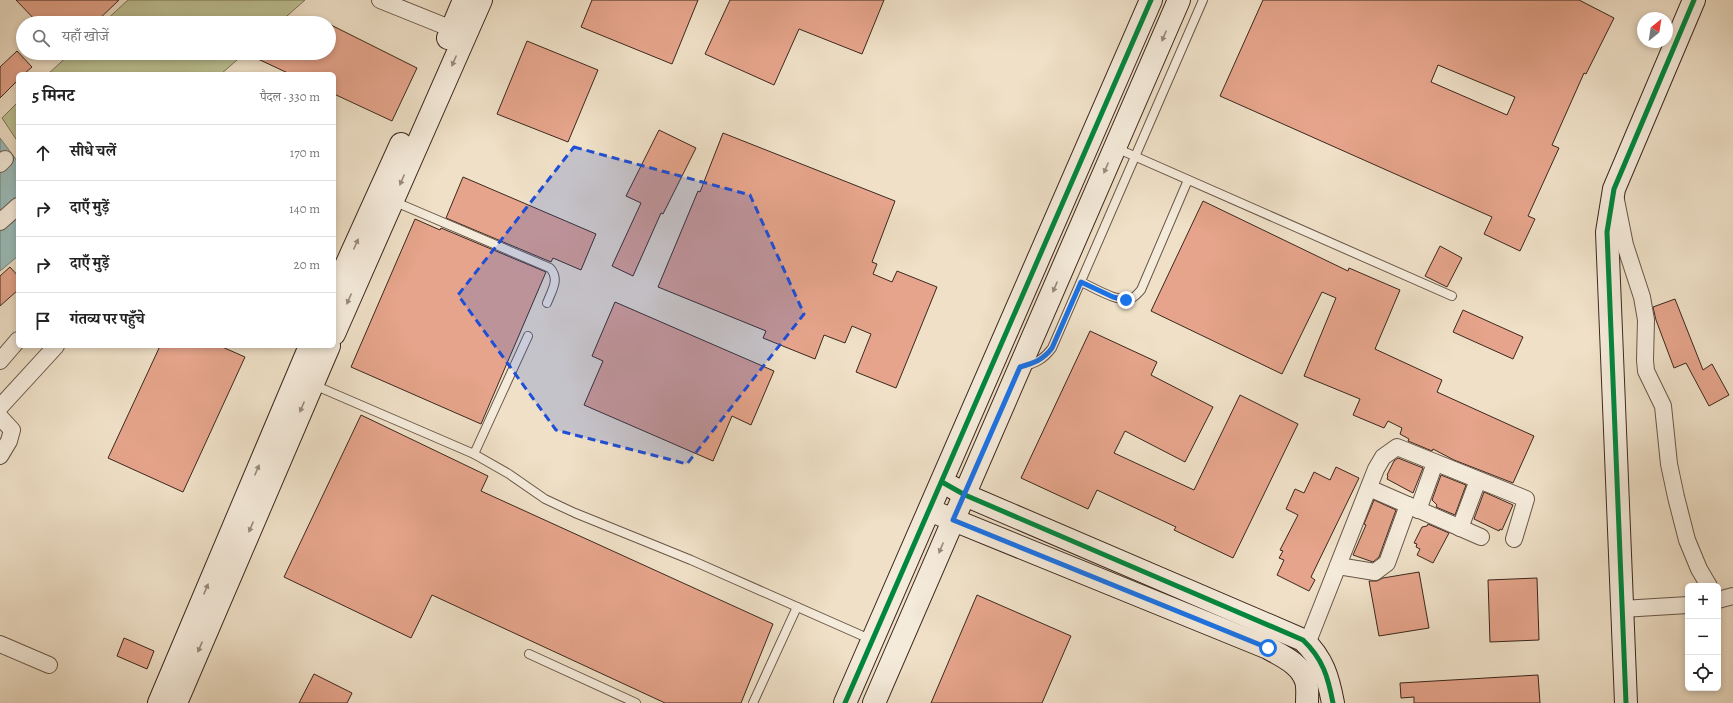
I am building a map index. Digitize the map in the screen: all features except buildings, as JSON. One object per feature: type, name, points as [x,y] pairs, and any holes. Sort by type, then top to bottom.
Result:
[{"type":"street","points":[[380,0],[459,32]]},
{"type":"street","points":[[336,329],[392,201],[459,32],[464,0]]},
{"type":"street","points":[[336,288],[459,32],[481,0]]},
{"type":"street","points":[[845,703],[1151,0]]},
{"type":"street","points":[[874,703],[1020,367],[1125,152],[1179,0]]},
{"type":"street","points":[[1626,703],[1607,232],[1614,189],[1694,0]]},
{"type":"street","points":[[1614,189],[1625,245],[1642,297],[1646,320],[1646,371],[1663,406],[1669,464],[1676,497],[1688,540],[1699,569],[1707,583]]},
{"type":"street","points":[[0,222],[16,208]]},
{"type":"street","points":[[0,361],[16,342]]},
{"type":"street","points":[[0,407],[54,348]]},
{"type":"street","points":[[159,703],[309,348]]},
{"type":"street","points":[[176,703],[328,348]]},
{"type":"street","points":[[0,417],[12,430],[9,441],[0,456]]},
{"type":"street","points":[[1299,669],[1311,648],[1338,566],[1376,469],[1383,457],[1397,447],[1526,499],[1514,539]]},
{"type":"street","points":[[1338,566],[1375,572],[1387,563],[1435,463]]},
{"type":"street","points":[[1460,528],[1478,480]]},
{"type":"street","points":[[942,482],[965,495],[1303,640],[1311,648],[1323,666],[1329,682],[1333,703]]},
{"type":"street","points":[[1369,488],[1481,536]]},
{"type":"street","points":[[929,511],[1268,648],[1289,660],[1299,669],[1306,680],[1307,703]]},
{"type":"street","points":[[1622,609],[1685,605]]},
{"type":"street","points":[[0,644],[49,664]]},
{"type":"lane","points":[[1020,367],[1036,363],[1045,358],[1052,348],[1081,282],[1125,152],[1204,0]]},
{"type":"lane","points":[[1125,152],[1452,296]]},
{"type":"lane","points":[[1081,282],[1113,297],[1126,300],[1133,298],[1141,290],[1188,180]]},
{"type":"lane","points":[[392,201],[550,268],[555,273],[556,279],[547,303]]},
{"type":"lane","points":[[474,454],[528,336]]},
{"type":"lane","points":[[312,384],[474,454],[557,505],[691,560],[873,640]]},
{"type":"lane","points":[[753,703],[797,607]]},
{"type":"lane","points":[[529,654],[636,703]]},
{"type":"highlighted area","points":[[574,147],[750,195],[804,314],[687,464],[556,430],[458,295]]},
{"type":"green space","points":[[128,0],[305,0],[287,16],[111,16]]},
{"type":"green space","points":[[63,60],[237,60],[223,72],[50,72]]},
{"type":"green space","points":[[16,104],[16,139],[2,118]]},
{"type":"water","points":[[0,138],[16,159],[16,258],[0,271]]},
{"type":"cycle path","points":[[845,703],[1151,0]]},
{"type":"cycle path","points":[[1626,703],[1607,232],[1614,189],[1694,0]]},
{"type":"cycle path","points":[[942,482],[965,495],[1303,640],[1310,647],[1324,669],[1333,703]]},
{"type":"route","points":[[1126,300],[1113,297],[1081,282],[1052,348],[1045,358],[1036,363],[1020,367],[953,520],[1268,648]]}]
